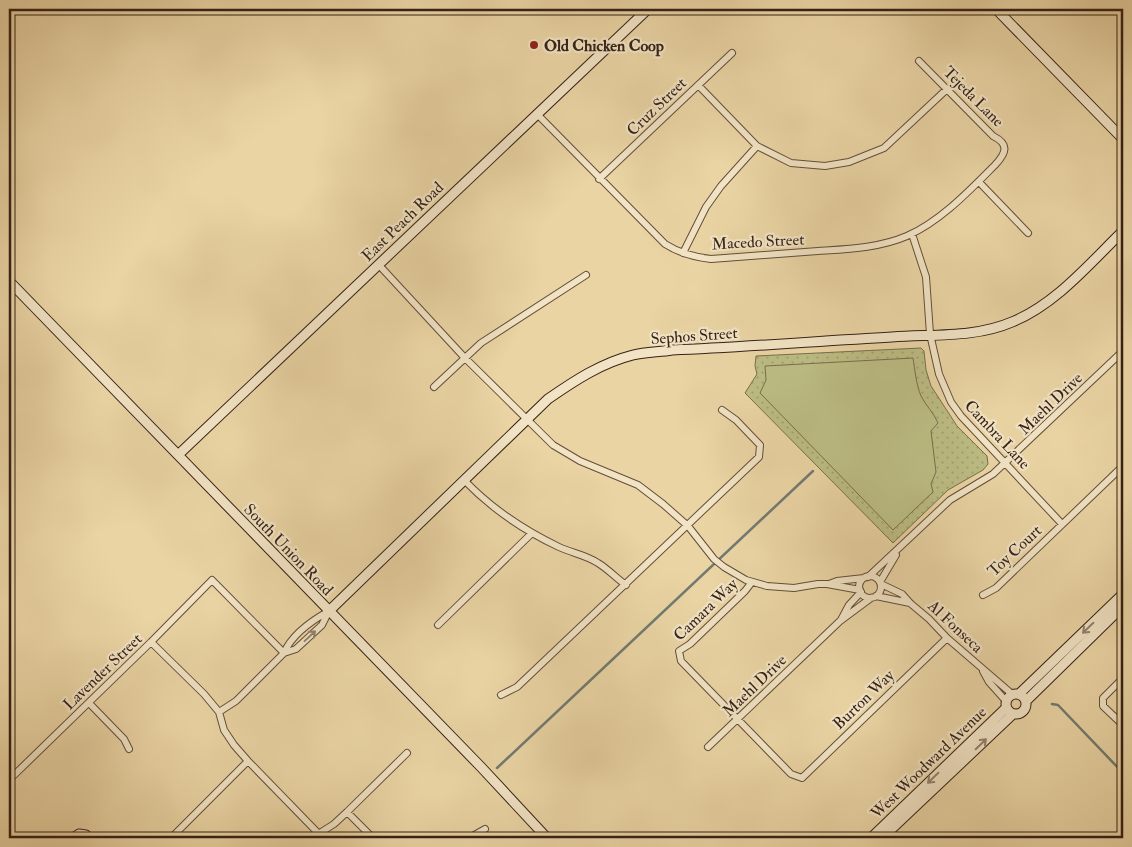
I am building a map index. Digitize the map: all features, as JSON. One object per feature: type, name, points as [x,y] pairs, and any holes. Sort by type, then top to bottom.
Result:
[{"type":"street","name":"East Peach Road","points":[[178,455],[648,9]]},
{"type":"street","points":[[996,9],[1123,139]]},
{"type":"street","name":"Cruz Street","points":[[599,179],[732,53]]},
{"type":"street","name":"Tejeda Lane","points":[[919,61],[993,136],[1001,140],[1005,147],[1005,153]]},
{"type":"street","points":[[698,84],[757,146],[790,163],[825,166],[849,162],[884,148],[948,89]]},
{"type":"street","name":"Macedo Street","points":[[537,114],[665,244],[683,253],[711,259],[857,248],[885,243],[912,234],[935,219],[979,182],[1005,153]]},
{"type":"street","points":[[683,253],[706,207],[721,186],[757,146]]},
{"type":"street","points":[[979,182],[1028,232]]},
{"type":"street","name":"Sephos Street","points":[[329,611],[548,400],[575,380],[600,366],[634,354],[672,350],[930,334],[975,333],[996,328],[1030,314],[1058,293],[1123,231]]},
{"type":"street","name":"Cambra Lane","points":[[912,234],[926,277],[930,334],[939,374],[951,402],[961,416],[1062,524]]},
{"type":"street","points":[[378,264],[464,357],[553,445],[580,460],[638,485],[664,504],[688,526],[714,559],[734,574],[752,582],[779,588],[827,584],[861,591]]},
{"type":"street","points":[[434,387],[464,357],[501,329],[586,275]]},
{"type":"street","name":"South Union Road","points":[[9,281],[547,838]]},
{"type":"street","name":"Maehl Drive","points":[[866,577],[901,547],[950,500],[986,479],[1006,462],[1123,351]]},
{"type":"street","points":[[501,695],[517,687],[760,457],[760,445],[736,420],[722,410]]},
{"type":"street","name":"Toy Court","points":[[983,595],[996,588],[1123,466]]},
{"type":"street","points":[[464,480],[499,512],[532,533],[561,548],[599,563],[626,585]]},
{"type":"street","points":[[438,625],[532,533]]},
{"type":"street","name":"Maehl Drive","points":[[880,583],[901,547]]},
{"type":"street","points":[[827,584],[837,581],[866,577],[874,577],[880,583],[881,590],[874,597],[865,596],[861,591],[860,583],[866,577]]},
{"type":"street","name":"Lavender Street","points":[[9,780],[212,580],[284,653]]},
{"type":"street","name":"Camara Way","points":[[737,719],[682,661],[679,657],[679,652],[690,644],[752,582]]},
{"type":"street","name":"Al Fonseca","points":[[880,583],[902,594],[947,638],[995,678],[1014,702]]},
{"type":"street","points":[[846,588],[850,596],[849,605]]},
{"type":"street","name":"Maehl Drive","points":[[840,621],[849,605],[861,591]]},
{"type":"street","name":"West Woodward Avenue","points":[[871,838],[1014,702],[1118,611],[1122,596]]},
{"type":"street","name":"Maehl Drive","points":[[708,747],[840,621],[874,597]]},
{"type":"street","name":"Al Fonseca","points":[[874,597],[910,603]]},
{"type":"street","points":[[219,712],[236,701],[284,653],[288,642],[313,620],[329,611]]},
{"type":"street","points":[[284,653],[296,650],[322,625],[329,611]]},
{"type":"street","name":"Burton Way","points":[[737,719],[791,774],[802,778],[947,638]]},
{"type":"street","points":[[151,642],[204,694],[219,712],[224,730],[248,762],[318,833]]},
{"type":"street","points":[[1123,678],[1103,698],[1103,706],[1123,725]]},
{"type":"street","name":"West Woodward Avenue","points":[[882,838],[1014,702]]},
{"type":"street","points":[[89,703],[124,739],[129,749]]},
{"type":"street","points":[[312,838],[334,824],[407,752]]},
{"type":"street","points":[[171,838],[248,762]]},
{"type":"street","points":[[347,812],[373,838]]},
{"type":"street","points":[[469,838],[485,829]]},
{"type":"street","points":[[73,838],[79,834],[86,835],[88,838]]},
{"type":"green space","points":[[921,348],[924,351],[926,370],[931,386],[957,426],[987,456],[988,464],[983,470],[948,490],[893,543],[745,393],[757,374],[755,366],[756,356]]},
{"type":"green space","points":[[913,358],[921,396],[938,423],[931,431],[936,472],[931,484],[933,492],[893,530],[760,393],[766,380],[765,366]]},
{"type":"waterway","points":[[497,768],[813,471]]},
{"type":"waterway","points":[[1052,704],[1058,705],[1123,773]]},
{"type":"place","name":"Old Chicken Coop","points":[[534,45]]}]
